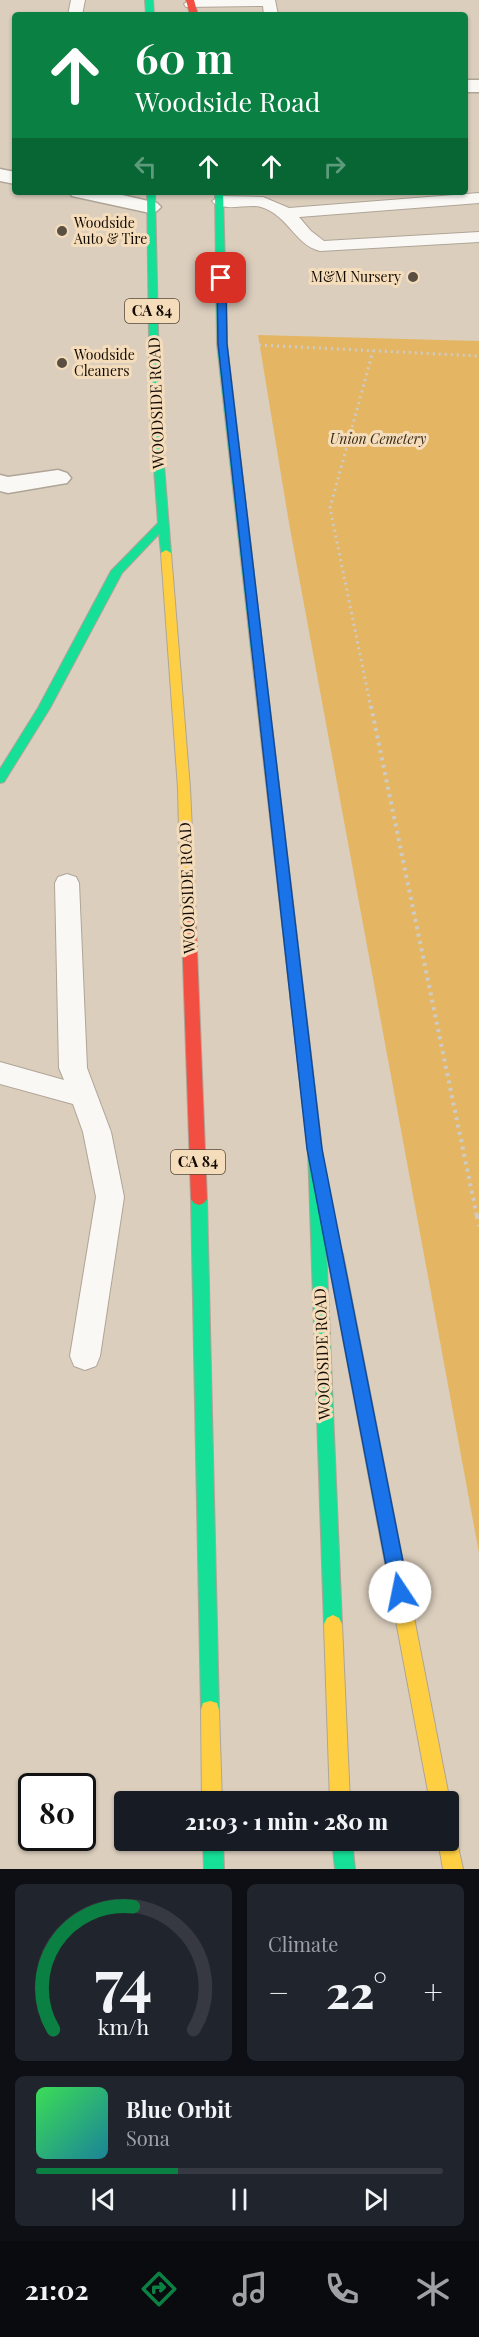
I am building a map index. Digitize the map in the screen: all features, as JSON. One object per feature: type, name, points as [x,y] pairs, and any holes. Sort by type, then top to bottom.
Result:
[{"type":"main road","name":"WOODSIDE ROAD","points":[[219,197],[222,344],[315,1149],[340,1791]]},
{"type":"main road","name":"WOODSIDE ROAD","points":[[150,200],[154,402],[184,788],[203,1306],[212,1791]]},
{"type":"main road","points":[[0,779],[44,708],[117,571],[163,524]]},
{"type":"main road","points":[[315,1149],[438,1791]]},
{"type":"main road","points":[[213,1851],[214,1869]]},
{"type":"main road","points":[[343,1851],[345,1869]]},
{"type":"main road","points":[[450,1851],[453,1869]]},
{"type":"street","points":[[106,195],[150,200]]},
{"type":"street","points":[[0,483],[58,478]]},
{"type":"lane","points":[[192,6],[269,2],[271,12]]},
{"type":"lane","points":[[286,213],[459,195],[479,198]]},
{"type":"lane","points":[[219,197],[263,202],[286,213],[305,235],[320,246],[479,237]]},
{"type":"lane","points":[[67,883],[73,1068],[97,1132],[110,1197],[85,1356]]},
{"type":"lane","points":[[0,1073],[84,1096]]},
{"type":"path","points":[[222,344],[479,356]]},
{"type":"path","points":[[374,351],[330,508],[479,1226]]},
{"type":"green space","name":"Union Cemetery","points":[[258,335],[479,341],[479,1553],[289,523]]},
{"type":"traffic: fast","points":[[149,0],[150,12]]},
{"type":"traffic: fast","points":[[151,195],[155,414],[166,553]]},
{"type":"traffic: fast","points":[[219,195],[222,344],[257,650]]},
{"type":"traffic: fast","points":[[44,708],[117,571],[163,524]]},
{"type":"traffic: fast","points":[[0,779],[44,708]]},
{"type":"traffic: fast","points":[[304,1055],[315,1149],[333,1624]]},
{"type":"traffic: fast","points":[[199,1199],[210,1710]]},
{"type":"traffic: fast","points":[[213,1851],[214,1869]]},
{"type":"traffic: fast","points":[[343,1851],[345,1869]]},
{"type":"traffic: slow","points":[[166,553],[184,788],[187,874]]},
{"type":"traffic: slow","points":[[257,650],[304,1055]]},
{"type":"traffic: slow","points":[[335,1254],[438,1791]]},
{"type":"traffic: slow","points":[[333,1624],[340,1791]]},
{"type":"traffic: slow","points":[[210,1710],[212,1791]]},
{"type":"traffic: slow","points":[[450,1851],[453,1869]]},
{"type":"traffic: jam","points":[[190,0],[193,12]]},
{"type":"traffic: jam","points":[[187,874],[199,1199]]},
{"type":"place","name":"Woodside Auto & Tire","points":[[62,231]]},
{"type":"place","name":"M&M Nursery","points":[[413,277]]},
{"type":"place","name":"Woodside Cleaners","points":[[62,363]]},
{"type":"route","points":[[221,278],[222,344],[315,1149],[400,1592]]}]
